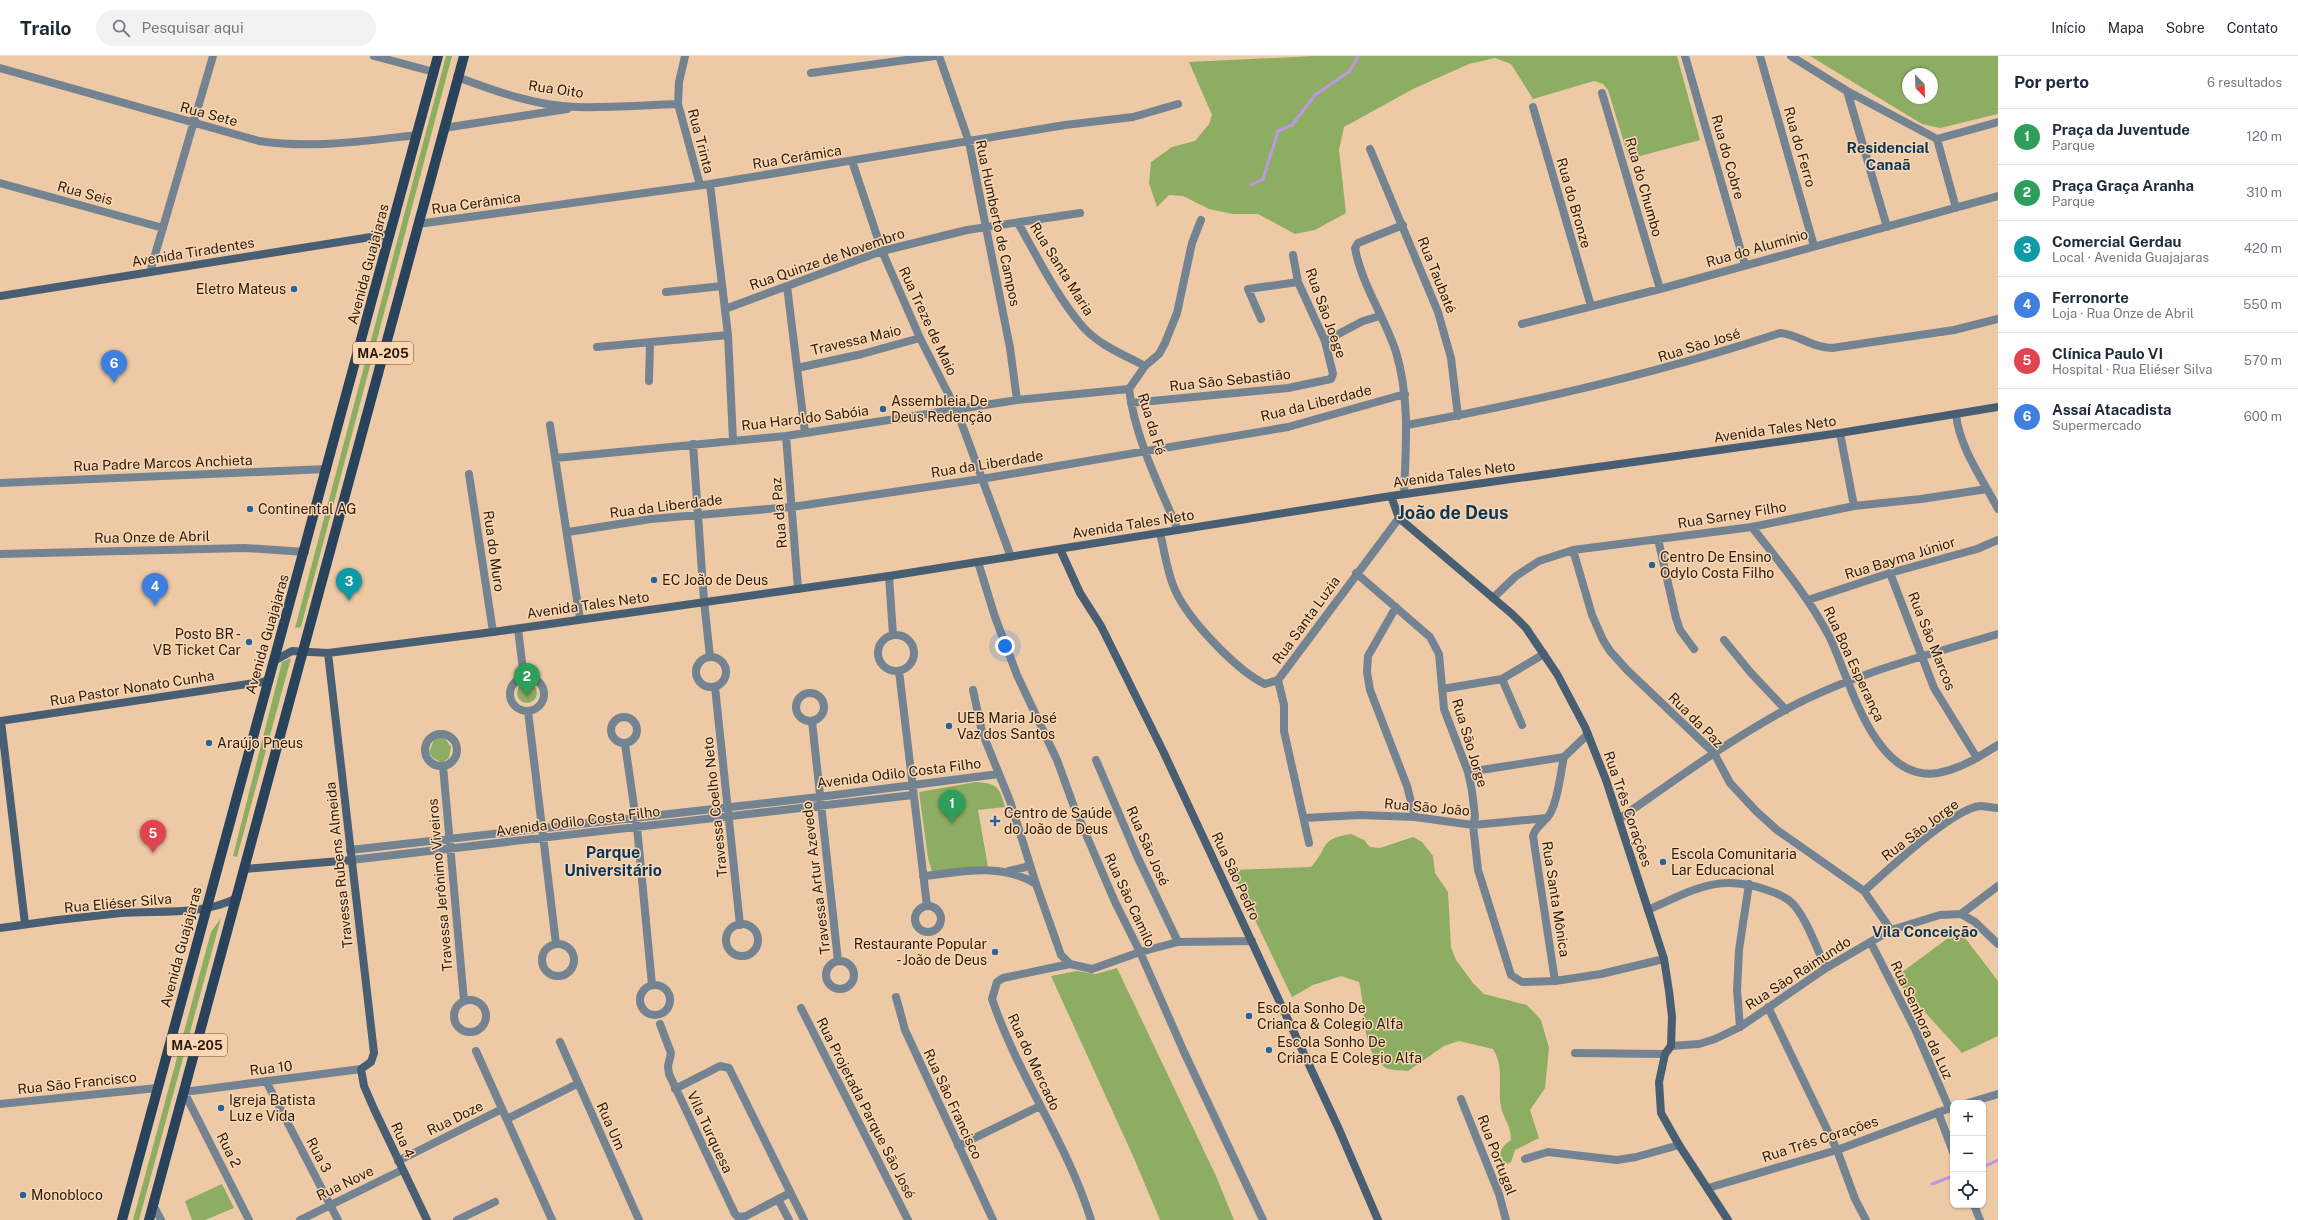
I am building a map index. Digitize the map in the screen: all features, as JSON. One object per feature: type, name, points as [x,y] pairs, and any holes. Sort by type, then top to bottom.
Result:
[{"type":"main road","name":"Avenida Guajajaras","points":[[122,1220],[205,910],[305,552],[438,56]]},
{"type":"main road","name":"MA-205","points":[[149,1220],[464,56]]},
{"type":"street","points":[[150,272],[213,56]]},
{"type":"street","points":[[374,56],[434,72]]},
{"type":"street","name":"Rua Trinta","points":[[685,56],[679,82],[678,104],[700,185]]},
{"type":"street","points":[[810,73],[935,56]]},
{"type":"street","name":"Rua Humberto de Campos","points":[[939,56],[970,142],[985,227],[1007,333],[1017,400]]},
{"type":"street","name":"Rua do Cobre","points":[[1685,56],[1745,265]]},
{"type":"street","name":"Rua do Ferro","points":[[1760,56],[1814,246]]},
{"type":"street","points":[[1791,56],[1847,91],[1937,139],[1998,122]]},
{"type":"street","name":"Rua Sete","points":[[0,68],[194,124],[259,141],[288,145],[317,145],[417,135]]},
{"type":"street","name":"Rua Oito","points":[[457,78],[539,102],[575,107],[678,104]]},
{"type":"street","points":[[1847,91],[1887,227]]},
{"type":"street","name":"Rua do Chumbo","points":[[1602,93],[1660,289]]},
{"type":"street","name":"Rua Cerâmica","points":[[418,224],[710,184],[1065,125],[1133,117],[1178,104]]},
{"type":"street","points":[[444,128],[575,107]]},
{"type":"street","name":"Rua do Bronze","points":[[1533,107],[1591,306]]},
{"type":"street","points":[[1937,139],[1956,208]]},
{"type":"street","name":"Rua Taubaté","points":[[1370,149],[1438,312],[1452,358],[1458,416]]},
{"type":"street","name":"Rua Treze de Maio","points":[[852,161],[882,251],[920,338],[957,410],[981,479],[1011,557]]},
{"type":"street","name":"Rua Seis","points":[[0,183],[163,228]]},
{"type":"street","points":[[710,184],[728,335],[733,440]]},
{"type":"street","name":"Rua do Alumínio","points":[[1522,324],[1660,289],[1998,196]]},
{"type":"street","name":"Rua Quinze de Novembro","points":[[725,309],[882,251],[985,227],[1018,224],[1080,213]]},
{"type":"street","name":"Rua da Fé","points":[[1178,530],[1145,450],[1131,403],[1129,389],[1145,366],[1159,354],[1178,314],[1192,243],[1201,220]]},
{"type":"street","name":"Rua Santa Maria","points":[[1018,224],[1065,302],[1084,328],[1113,350],[1145,366]]},
{"type":"street","points":[[1403,225],[1366,239],[1358,243],[1355,248],[1380,316],[1396,352],[1405,394],[1407,425],[1404,494]]},
{"type":"street","name":"Avenida Tiradentes","points":[[0,296],[390,234]]},
{"type":"street","name":"Rua São Joege","points":[[1293,255],[1298,282],[1325,341],[1333,374],[1331,379]]},
{"type":"street","points":[[1261,319],[1248,292],[1252,288],[1298,282]]},
{"type":"street","points":[[666,292],[722,286]]},
{"type":"street","points":[[787,286],[805,433]]},
{"type":"street","points":[[1325,341],[1363,321],[1380,316]]},
{"type":"street","name":"Rua São José","points":[[1407,425],[1458,416],[1639,376],[1709,356],[1780,333],[1792,336],[1815,346],[1832,348],[1954,330],[1998,319]]},
{"type":"street","points":[[597,347],[728,335]]},
{"type":"street","name":"Travessa Maio","points":[[797,368],[862,354],[920,338]]},
{"type":"street","points":[[649,380],[650,343]]},
{"type":"street","name":"Rua São Sebastião","points":[[1131,403],[1288,388],[1331,379]]},
{"type":"street","name":"Rua Haroldo Sabóia","points":[[556,458],[786,436],[1017,400],[1129,389]]},
{"type":"street","name":"Rua da Liberdade","points":[[568,532],[651,518],[792,507],[981,479],[1145,450],[1288,427],[1405,394]]},
{"type":"street","name":"Avenida Tales Neto","points":[[274,661],[286,653],[303,650],[328,653],[493,632],[889,576],[1404,494],[1840,433],[1998,407]]},
{"type":"street","points":[[1956,414],[1957,426],[1963,441],[1998,509]]},
{"type":"street","points":[[550,425],[568,532],[580,619]]},
{"type":"street","points":[[1840,433],[1854,506]]},
{"type":"street","name":"Rua da Paz","points":[[786,436],[798,589]]},
{"type":"street","points":[[692,444],[704,601],[710,657]]},
{"type":"street","name":"Rua Padre Marcos Anchieta","points":[[0,483],[327,469]]},
{"type":"street","name":"Rua do Muro","points":[[470,474],[493,632]]},
{"type":"street","name":"Rua Sarney Filho","points":[[1493,598],[1516,576],[1539,561],[1572,550],[1752,526],[1854,506],[1921,499],[1987,489]]},
{"type":"street","name":"Rua Três Corações","points":[[1391,496],[1399,518],[1526,628],[1557,674],[1588,734],[1620,820],[1664,959],[1672,1017],[1671,1046]]},
{"type":"street","name":"Rua Santa Luzia","points":[[1310,844],[1284,731],[1284,705],[1278,680],[1356,573],[1399,518]]},
{"type":"street","name":"Rua Boa Esperança","points":[[1752,526],[1808,600],[1829,636],[1849,681],[1858,709],[1881,747],[1902,764],[1924,773],[1937,773],[1962,766],[1998,745]]},
{"type":"street","points":[[1160,532],[1170,578],[1184,606],[1213,641],[1241,668],[1265,684],[1278,680]]},
{"type":"street","points":[[1658,539],[1676,618],[1680,630],[1694,648]]},
{"type":"street","name":"Rua Bayma Júnior","points":[[1808,600],[1890,573],[1976,549],[1998,540]]},
{"type":"street","name":"Rua Onze de Abril","points":[[0,554],[245,548],[305,552]]},
{"type":"street","name":"Rua São Pedro","points":[[1060,549],[1080,593],[1100,626],[1163,751],[1338,1127],[1378,1220]]},
{"type":"street","name":"Rua da Paz","points":[[1572,550],[1592,616],[1602,640],[1610,651],[1627,670],[1714,753],[1730,782],[1756,812],[1777,830],[1864,891],[1891,930]]},
{"type":"street","name":"Rua São Camilo","points":[[978,562],[995,617],[1017,675],[1057,760],[1073,804],[1115,902],[1140,952],[1184,1052],[1263,1220]]},
{"type":"street","name":"Rua São Jorge","points":[[1356,573],[1430,637],[1436,645],[1439,654],[1444,709],[1449,726],[1468,772],[1474,806],[1473,825],[1478,870],[1511,975],[1522,982],[1555,981]]},
{"type":"street","name":"Rua São Marcos","points":[[1890,573],[1934,688],[1977,758]]},
{"type":"street","points":[[889,576],[893,635]]},
{"type":"street","points":[[1396,607],[1368,656],[1367,672],[1370,690],[1407,786],[1415,817]]},
{"type":"street","points":[[518,628],[524,678]]},
{"type":"street","points":[[1620,820],[1714,753],[1786,710],[1849,681],[1998,634]]},
{"type":"street","points":[[893,635],[904,636],[909,640],[914,650],[912,661],[904,669],[899,671],[886,669],[878,659],[878,647],[887,637],[893,635]]},
{"type":"street","points":[[1724,640],[1751,673],[1786,710]]},
{"type":"street","name":"Travessa Rubens Almeida","points":[[328,653],[374,1053],[370,1062],[361,1069]]},
{"type":"street","points":[[1442,689],[1502,679],[1544,654]]},
{"type":"street","points":[[710,657],[721,660],[726,670],[724,680],[715,687],[702,684],[697,676],[699,664],[710,657]]},
{"type":"street","points":[[899,671],[927,906]]},
{"type":"street","points":[[524,678],[535,679],[542,687],[544,692],[542,703],[538,707],[528,711],[517,708],[511,699],[511,688],[514,683],[524,678]]},
{"type":"street","points":[[1502,679],[1522,725]]},
{"type":"street","name":"Rua Pastor Nonato Cunha","points":[[0,721],[268,681]]},
{"type":"street","name":"Travessa Coelho Neto","points":[[715,687],[740,925]]},
{"type":"street","points":[[973,690],[982,732],[1010,801],[1029,864],[1061,955],[1070,964],[1092,969],[1140,952],[1178,942],[1252,941]]},
{"type":"street","points":[[528,711],[556,944]]},
{"type":"street","points":[[0,721],[25,924]]},
{"type":"street","name":"Travessa Artur Azevedo","points":[[812,721],[820,806],[838,961]]},
{"type":"street","points":[[440,734],[450,737],[456,746],[456,757],[443,766],[433,764],[425,752],[427,742],[430,738],[440,734]]},
{"type":"street","points":[[1468,772],[1564,757],[1588,734]]},
{"type":"street","points":[[626,744],[637,827],[652,985]]},
{"type":"street","name":"Rua Santa Mônica","points":[[1555,981],[1533,836],[1534,830],[1547,818],[1556,798],[1564,757]]},
{"type":"street","name":"Rua São José","points":[[1096,760],[1137,856],[1178,942]]},
{"type":"street","name":"Travessa Jerônimo Viveiros","points":[[443,766],[464,1001]]},
{"type":"street","name":"Avenida Odilo Costa Filho","points":[[350,850],[820,797],[999,774]]},
{"type":"street","name":"Avenida Odilo Costa Filho","points":[[245,869],[351,860],[913,795]]},
{"type":"street","name":"Rua São Jorge","points":[[1864,891],[1908,852],[1960,813],[1981,806],[1998,808]]},
{"type":"street","name":"Rua São João","points":[[1304,818],[1360,815],[1415,817],[1473,825],[1547,818]]},
{"type":"street","points":[[923,876],[978,871],[1008,872],[1022,869],[1029,864]]},
{"type":"street","points":[[1008,872],[1023,877],[1036,884]]},
{"type":"street","points":[[1648,910],[1699,887],[1721,882],[1750,884],[1781,895],[1793,904],[1802,917],[1826,968]]},
{"type":"street","points":[[1740,1027],[1737,990],[1739,950],[1750,884]]},
{"type":"street","points":[[1998,886],[1961,914],[1975,922],[1998,944]]},
{"type":"street","name":"Rua Eliéser Silva","points":[[0,928],[121,913],[205,910],[222,906],[237,898]]},
{"type":"street","name":"Rua São Raimundo","points":[[1671,1046],[1699,1044],[1715,1039],[1740,1027],[1826,968],[1891,930],[1940,915],[1961,914]]},
{"type":"street","name":"Rua Senhora da Luz","points":[[1871,943],[1915,1029],[1950,1106]]},
{"type":"street","points":[[1555,981],[1601,974],[1664,959]]},
{"type":"street","name":"Rua do Mercado","points":[[1070,964],[1012,975],[997,982],[992,999],[998,1016],[1040,1106],[1071,1165],[1091,1220]]},
{"type":"street","name":"Rua São Francisco","points":[[896,997],[905,1030],[993,1220]]},
{"type":"street","points":[[464,1001],[475,1001],[483,1007],[485,1012],[484,1023],[477,1030],[472,1032],[462,1030],[458,1027],[454,1018],[456,1008],[464,1001]]},
{"type":"street","points":[[1768,1007],[1837,1150],[1855,1199],[1866,1220]]},
{"type":"street","name":"Rua Projetada Parque São José","points":[[801,1008],[908,1220]]},
{"type":"street","points":[[660,1024],[670,1050],[668,1070],[675,1089]]},
{"type":"street","name":"Rua Um","points":[[560,1042],[577,1084],[639,1220]]},
{"type":"street","points":[[1671,1046],[1665,1054],[1659,1082],[1658,1097],[1661,1113],[1679,1145],[1728,1220]]},
{"type":"street","points":[[476,1051],[552,1220]]},
{"type":"street","points":[[1575,1053],[1665,1054]]},
{"type":"street","name":"Vila Turquesa","points":[[790,1193],[746,1216],[736,1216],[675,1089],[720,1066],[729,1068],[804,1220]]},
{"type":"street","name":"Rua 10","points":[[184,1092],[361,1069]]},
{"type":"street","name":"Rua 4","points":[[361,1069],[364,1086],[402,1170],[428,1220]]},
{"type":"street","name":"Rua 3","points":[[266,1081],[338,1220]]},
{"type":"street","points":[[507,1119],[577,1084]]},
{"type":"street","name":"Rua São Francisco","points":[[0,1104],[157,1088]]},
{"type":"street","name":"Rua 2","points":[[184,1092],[249,1220]]},
{"type":"street","points":[[1978,1100],[1998,1094]]},
{"type":"street","name":"Rua Portugal","points":[[1461,1099],[1499,1194],[1506,1220]]},
{"type":"street","points":[[958,1146],[1040,1106]]},
{"type":"street","name":"Rua Três Corações","points":[[1708,1188],[1837,1150],[1950,1108]]},
{"type":"street","name":"Rua Doze","points":[[398,1161],[502,1109]]},
{"type":"street","points":[[1938,1112],[1950,1144]]},
{"type":"street","points":[[1525,1159],[1548,1152],[1617,1160],[1636,1157],[1679,1145]]},
{"type":"street","name":"Rua Nove","points":[[300,1220],[402,1170]]},
{"type":"street","points":[[778,1199],[789,1220]]},
{"type":"street","points":[[457,1220],[495,1202]]},
{"type":"street","points":[[154,1205],[161,1220]]},
{"type":"street","points":[[1975,1208],[1980,1220]]},
{"type":"green space","points":[[446,56],[452,56],[301,627],[295,628]]},
{"type":"green space","points":[[1315,56],[1677,56],[1700,140],[1629,159],[1608,90],[1603,84],[1594,81],[1533,99],[1511,64],[1495,58],[1469,64],[1413,89],[1344,127],[1339,150],[1346,213],[1315,230],[1295,234],[1258,214],[1233,214],[1209,209],[1183,196],[1169,195],[1157,207],[1149,183],[1151,162],[1172,147],[1195,141],[1209,124],[1212,115],[1189,62]]},
{"type":"green space","points":[[1810,56],[1998,56],[1998,114],[1940,128],[1922,124]]},
{"type":"green space","points":[[291,658],[237,857],[233,856],[282,662]]},
{"type":"green space","points":[[523,683],[531,683],[537,689],[537,697],[531,703],[523,703],[517,697],[517,689]]},
{"type":"green space","points":[[438,737],[444,737],[451,747],[449,758],[442,763],[433,758],[429,752],[434,740]]},
{"type":"green space","points":[[976,782],[993,785],[996,787],[999,790],[1005,807],[978,810],[988,867],[932,872],[928,858],[919,792]]},
{"type":"green space","points":[[1351,834],[1364,840],[1370,847],[1380,848],[1413,837],[1422,842],[1433,856],[1435,873],[1448,892],[1451,947],[1456,960],[1473,983],[1484,994],[1527,1005],[1541,1020],[1549,1048],[1545,1088],[1530,1110],[1539,1138],[1515,1150],[1511,1162],[1505,1165],[1500,1160],[1500,1154],[1505,1144],[1511,1140],[1511,1135],[1501,1107],[1500,1070],[1497,1056],[1493,1049],[1459,1041],[1444,1046],[1408,1071],[1386,1068],[1378,1061],[1372,1052],[1368,1041],[1359,982],[1341,976],[1313,985],[1292,997],[1231,870],[1311,867],[1317,860],[1325,845],[1333,839]]},
{"type":"green space","points":[[221,918],[139,1220],[133,1220],[211,932]]},
{"type":"green space","points":[[1959,930],[1998,981],[1998,1036],[1962,1053],[1894,978]]},
{"type":"green space","points":[[1117,968],[1216,1176],[1234,1220],[1160,1220],[1133,1156],[1051,976],[1077,971],[1096,974]]},
{"type":"green space","points":[[222,1184],[234,1208],[205,1220],[192,1220],[185,1201]]},
{"type":"waterway","points":[[1251,185],[1263,179],[1278,131],[1292,125],[1315,95],[1350,71],[1358,56]]},
{"type":"waterway","points":[[1986,1166],[1998,1160]]},
{"type":"waterway","points":[[1932,1184],[1950,1177]]},
{"type":"place","name":"Eletro Mateus","points":[[294,289]]},
{"type":"place","name":"Assaí Atacadista","points":[[114,383]]},
{"type":"place","name":"Assembleia De Deus Redenção","points":[[883,409]]},
{"type":"place","name":"Continental AG","points":[[250,509]]},
{"type":"place","name":"Centro De Ensino Odylo Costa Filho","points":[[1652,565]]},
{"type":"place","name":"EC João de Deus","points":[[654,580]]},
{"type":"place","name":"Comercial Gerdau","points":[[349,601]]},
{"type":"place","name":"Ferronorte","points":[[155,606]]},
{"type":"place","name":"Posto BR - VB Ticket Car","points":[[249,642]]},
{"type":"place","name":"Praça Graça Aranha","points":[[527,696]]},
{"type":"place","name":"UEB Maria José Vaz dos Santos","points":[[949,726]]},
{"type":"place","name":"Araújo Pneus","points":[[209,743]]},
{"type":"place","name":"Centro de Saúde do João de Deus","points":[[995,821]]},
{"type":"place","name":"Praça da Juventude","points":[[952,823]]},
{"type":"place","name":"Clínica Paulo VI","points":[[153,853]]},
{"type":"place","name":"Escola Comunitaria Lar Educacional","points":[[1663,862]]},
{"type":"place","name":"Restaurante Popular - João de Deus","points":[[995,952]]},
{"type":"place","name":"Escola Sonho De Crianca & Colegio Alfa","points":[[1249,1016]]},
{"type":"place","name":"Escola Sonho De Crianca E Colegio Alfa","points":[[1269,1050]]},
{"type":"place","name":"Igreja Batista Luz e Vida","points":[[221,1108]]},
{"type":"place","name":"Monobloco","points":[[23,1195]]},
{"type":"district","name":"Residencial Canaã","points":[[1888,156]]},
{"type":"district","name":"João de Deus","points":[[1453,512]]},
{"type":"district","name":"Parque Universitário","points":[[613,861]]},
{"type":"district","name":"Vila Conceição","points":[[1925,931]]}]
